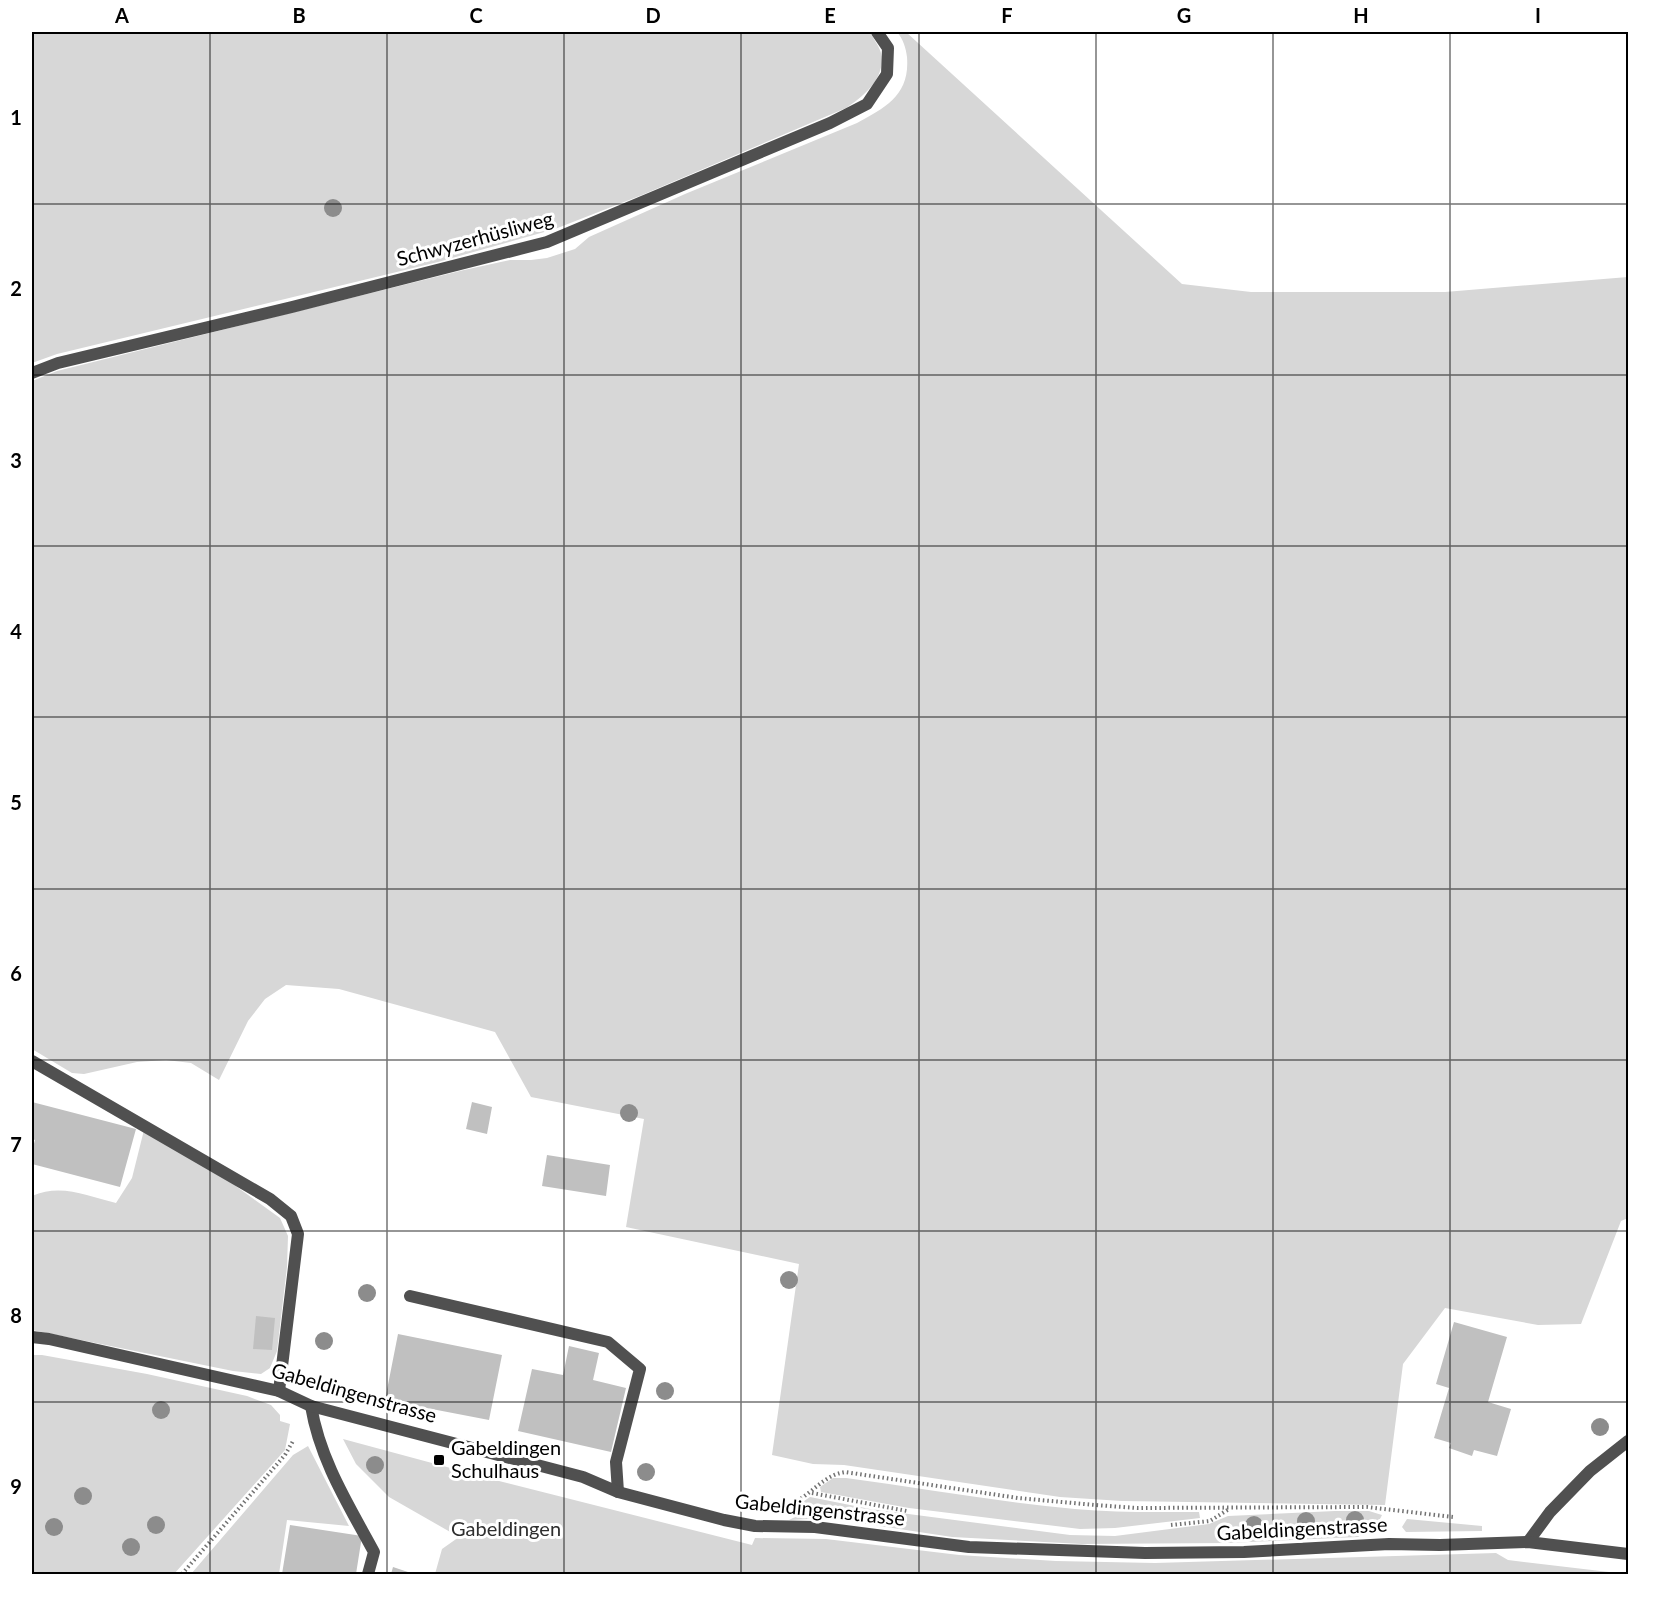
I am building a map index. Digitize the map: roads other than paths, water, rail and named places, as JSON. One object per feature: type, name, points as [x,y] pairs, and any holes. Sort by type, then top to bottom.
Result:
[{"type":"street","name":"Schwyzerhüsliweg","points":[[32,373],[58,363],[292,308],[547,242],[830,123],[867,104],[887,74],[888,48],[877,32]]},
{"type":"street","points":[[32,1060],[270,1199],[291,1216],[298,1234],[279,1391]]},
{"type":"street","points":[[410,1296],[608,1342],[640,1370],[615,1462],[618,1492]]},
{"type":"street","name":"Gabeldingenstrasse","points":[[32,1337],[279,1391],[311,1406],[583,1477],[618,1492],[755,1526],[815,1527],[969,1547],[1134,1553],[1244,1552],[1389,1544],[1528,1542],[1629,1554]]},
{"type":"street","points":[[311,1406],[314,1425],[330,1473],[374,1552],[368,1575]]},
{"type":"street","points":[[1528,1542],[1550,1512],[1590,1471],[1629,1441]]},
{"type":"place","name":"Gabeldingen Schulhaus","points":[[439,1460]]},
{"type":"park label","name":"Gabeldingen","points":[[506,1529]]}]
